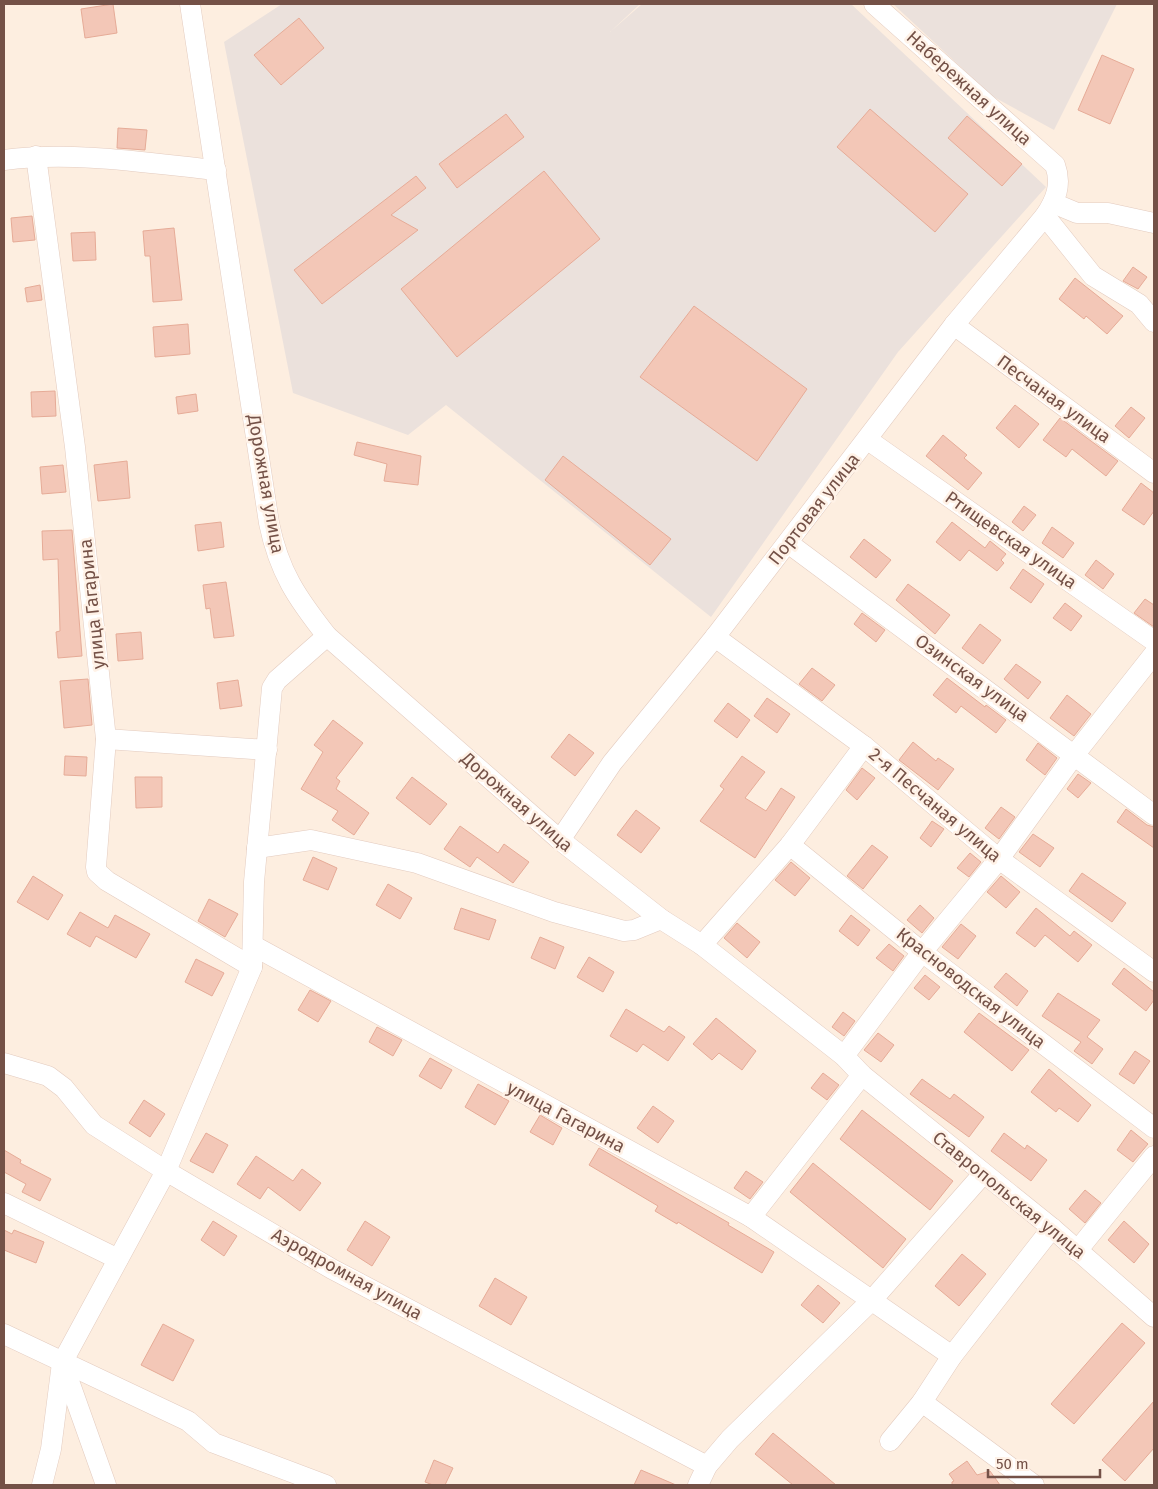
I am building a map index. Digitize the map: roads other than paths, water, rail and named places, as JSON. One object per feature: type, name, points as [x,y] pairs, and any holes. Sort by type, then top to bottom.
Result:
[{"type":"street","name":"Дорожная улица","points":[[190,4],[274,546],[298,600],[327,636],[560,840],[661,919],[702,946],[844,1056],[862,1074]]},
{"type":"street","name":"Набережная улица","points":[[874,4],[1056,165],[1059,174]]},
{"type":"street","points":[[4,160],[36,156],[140,162],[216,170]]},
{"type":"street","name":"улица Гагарина","points":[[36,156],[74,447],[106,739],[96,861],[97,872],[107,881],[252,967]]},
{"type":"street","name":"Портовая улица","points":[[560,840],[612,763],[715,637],[868,440],[954,325],[1049,210],[1060,182],[1059,174]]},
{"type":"street","points":[[1049,210],[1077,213],[1108,213],[1154,223]]},
{"type":"street","points":[[1049,210],[1093,276],[1139,304],[1154,322]]},
{"type":"street","name":"Песчаная улица","points":[[954,325],[1154,473]]},
{"type":"street","name":"Ртищевская улица","points":[[868,440],[1154,641]]},
{"type":"street","name":"Озинская улица","points":[[788,543],[1075,754],[1154,815]]},
{"type":"street","points":[[42,1485],[51,1450],[62,1363],[166,1171],[252,967],[254,946],[254,882],[267,750],[269,701],[274,684],[327,636]]},
{"type":"street","name":"2-я Песчаная улица","points":[[715,637],[864,746],[999,859],[1154,972]]},
{"type":"street","points":[[844,1056],[922,952],[999,859],[1075,754],[1154,654]]},
{"type":"street","points":[[106,739],[267,750]]},
{"type":"street","points":[[702,946],[790,845],[864,746]]},
{"type":"street","points":[[257,848],[311,840],[417,864],[554,912],[624,931],[631,931],[661,919]]},
{"type":"street","name":"Красноводская улица","points":[[790,845],[922,952],[1154,1128]]},
{"type":"street","name":"улица Гагарина","points":[[254,946],[751,1217],[952,1356]]},
{"type":"street","name":"Аэродромная улица","points":[[4,1063],[39,1072],[57,1081],[94,1125],[166,1171],[332,1269],[707,1466]]},
{"type":"street","points":[[751,1217],[862,1074]]},
{"type":"street","name":"Ставропольская улица","points":[[862,1074],[1052,1228],[1154,1317]]},
{"type":"street","points":[[1078,1251],[1154,1156]]},
{"type":"street","points":[[698,1485],[707,1466],[748,1419],[872,1300],[983,1174]]},
{"type":"street","points":[[4,1203],[118,1259]]},
{"type":"street","points":[[890,1441],[922,1402],[952,1356],[1052,1228]]},
{"type":"street","points":[[4,1334],[188,1421],[214,1442],[326,1485]]},
{"type":"street","points":[[62,1363],[106,1485]]},
{"type":"street","points":[[922,1402],[1034,1485]]}]
